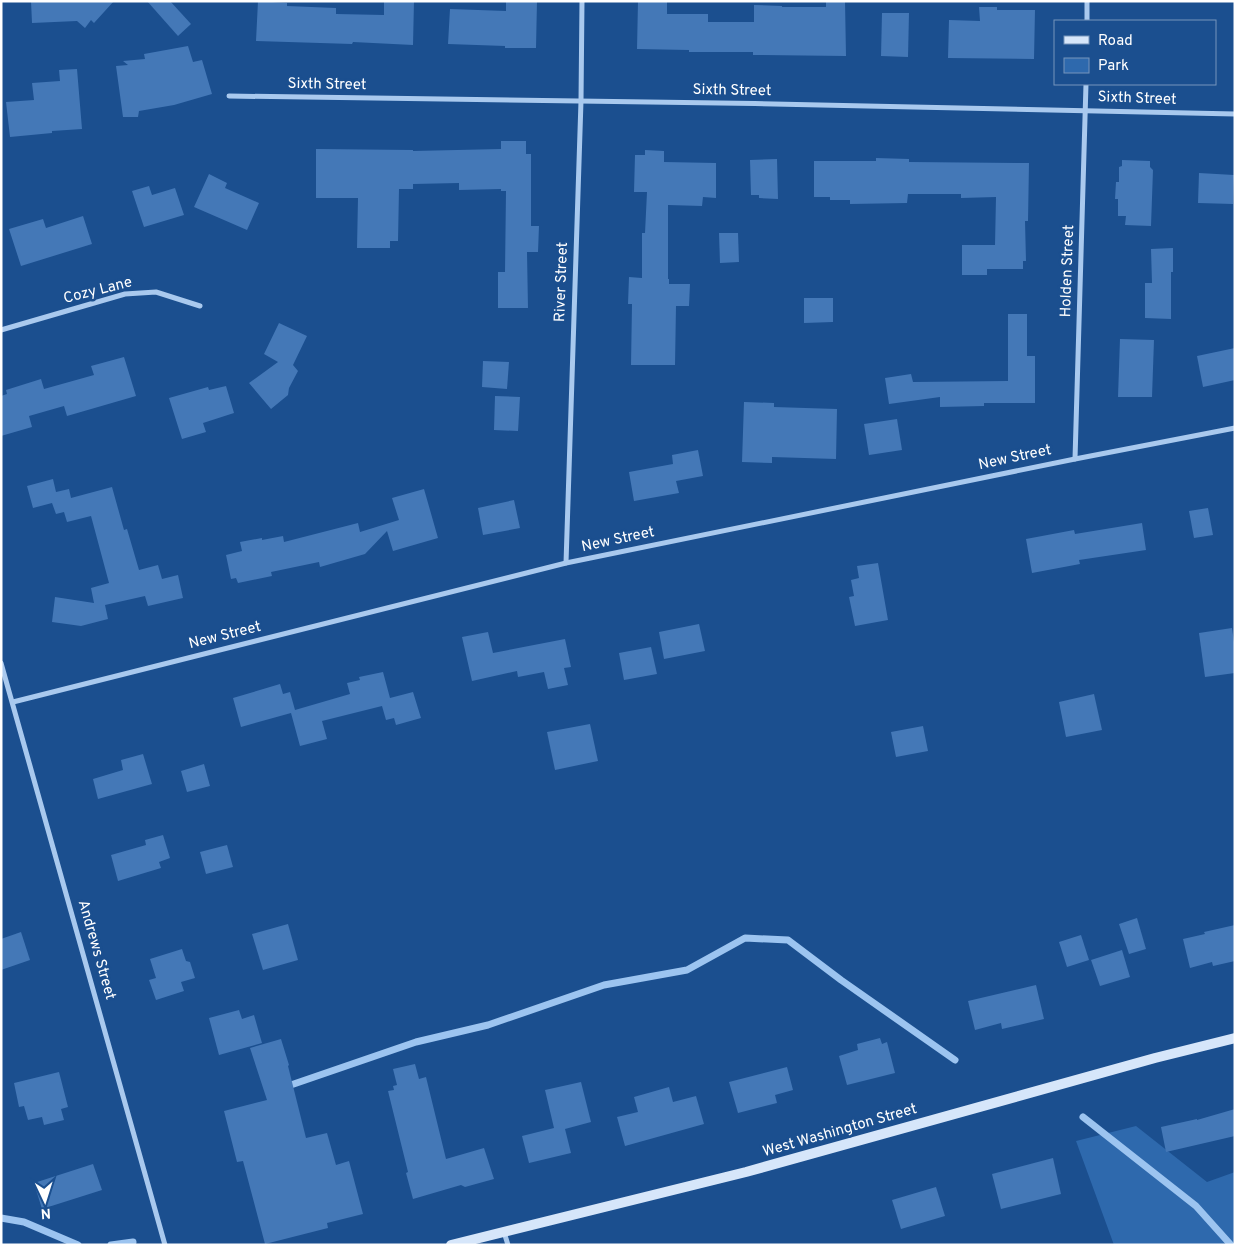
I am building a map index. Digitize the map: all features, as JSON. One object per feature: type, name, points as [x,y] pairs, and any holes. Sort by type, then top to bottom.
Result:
[{"type":"main road","name":"West Washington Street","points":[[451,1245],[746,1172],[1145,1060],[1235,1038]]},
{"type":"street","name":"River Street","points":[[566,564],[581,101],[582,1]]},
{"type":"street","points":[[1087,1],[1087,20]]},
{"type":"street","name":"Holden Street","points":[[1074,459],[1086,85]]},
{"type":"street","name":"Sixth Street","points":[[229,96],[1235,114]]},
{"type":"street","name":"Cozy Lane","points":[[1,330],[125,294],[156,292],[200,306]]},
{"type":"street","name":"New Street","points":[[13,702],[566,564],[1074,459],[1235,428]]},
{"type":"street","name":"Andrews Street","points":[[1,663],[165,1245]]},
{"type":"street","points":[[504,1232],[508,1245]]},
{"type":"green space","points":[[1136,1126],[1207,1182],[1235,1172],[1235,1245],[1114,1245],[1076,1141]]},
{"type":"building","points":[[31,1],[114,1],[94,23],[91,20],[85,28],[77,21],[32,23]]},
{"type":"building","points":[[147,1],[170,1],[191,24],[178,36]]},
{"type":"building","points":[[258,1],[287,3],[287,6],[336,8],[336,14],[384,15],[384,1],[414,1],[413,45],[256,41]]},
{"type":"building","points":[[506,1],[537,1],[536,48],[448,44],[450,9],[506,11]]},
{"type":"building","points":[[638,1],[667,2],[667,14],[708,14],[708,22],[754,22],[754,5],[826,7],[826,1],[845,1],[846,56],[753,55],[753,52],[689,52],[689,50],[637,49]]},
{"type":"building","points":[[979,7],[997,7],[997,10],[1035,10],[1034,59],[948,58],[949,20],[980,21]]},
{"type":"building","points":[[882,13],[909,13],[908,57],[881,56]]},
{"type":"building","points":[[188,46],[193,62],[202,60],[212,94],[174,105],[139,111],[138,117],[123,117],[116,66],[128,65],[123,61],[145,59],[144,54]]},
{"type":"building","points":[[77,69],[82,129],[10,137],[6,102],[34,100],[32,83],[60,81],[59,70]]},
{"type":"building","points":[[501,141],[526,141],[526,154],[531,154],[531,226],[539,226],[538,252],[527,252],[528,308],[498,308],[498,272],[505,272],[506,191],[501,191],[501,189],[459,190],[459,183],[413,184],[413,189],[399,189],[398,241],[390,241],[390,248],[357,248],[358,198],[316,198],[316,149],[413,151],[501,149]]},
{"type":"building","points":[[645,150],[664,151],[664,162],[716,163],[716,198],[703,197],[702,206],[668,205],[669,284],[690,284],[689,306],[676,306],[675,365],[631,365],[632,304],[628,304],[629,277],[642,278],[642,233],[645,233],[647,192],[634,192],[635,155],[645,155]]},
{"type":"building","points":[[876,158],[909,159],[909,162],[1029,163],[1028,221],[1025,221],[1026,261],[1023,261],[1023,269],[987,269],[987,275],[962,275],[962,245],[995,245],[996,197],[961,198],[961,194],[908,194],[907,203],[850,204],[850,200],[830,200],[830,197],[814,197],[814,161],[876,161]]},
{"type":"building","points":[[777,159],[778,199],[759,198],[759,195],[751,195],[750,160]]},
{"type":"building","points":[[1122,160],[1150,161],[1150,167],[1153,170],[1151,226],[1125,225],[1126,216],[1118,216],[1118,199],[1115,199],[1116,182],[1119,182],[1119,167],[1122,166]]},
{"type":"building","points":[[1199,173],[1234,175],[1233,204],[1198,203]]},
{"type":"building","points":[[209,174],[227,183],[225,188],[259,203],[247,230],[194,207]]},
{"type":"building","points":[[149,186],[152,195],[175,188],[184,215],[144,227],[132,191]]},
{"type":"building","points":[[83,216],[92,244],[21,266],[9,229],[43,219],[46,228]]},
{"type":"building","points":[[719,233],[738,233],[739,262],[720,263]]},
{"type":"building","points":[[1173,248],[1171,319],[1145,318],[1145,283],[1152,283],[1151,249]]},
{"type":"building","points":[[804,298],[833,298],[833,322],[804,323]]},
{"type":"building","points":[[1008,314],[1027,314],[1027,356],[1035,356],[1035,403],[984,403],[984,406],[940,407],[940,397],[889,404],[885,378],[911,374],[913,382],[1008,381]]},
{"type":"building","points":[[279,323],[307,336],[293,365],[298,371],[289,388],[288,395],[271,409],[249,383],[278,362],[264,354]]},
{"type":"building","points":[[1120,339],[1154,340],[1152,397],[1118,397]]},
{"type":"building","points":[[1235,348],[1235,380],[1203,387],[1197,356]]},
{"type":"building","points":[[124,357],[136,396],[67,416],[64,406],[29,416],[32,427],[1,436],[1,396],[7,394],[6,390],[41,379],[44,389],[94,375],[91,366]]},
{"type":"building","points":[[483,361],[509,362],[507,389],[482,387]]},
{"type":"building","points":[[226,386],[234,413],[203,423],[206,432],[182,439],[169,398],[208,387],[209,390]]},
{"type":"building","points":[[495,396],[520,397],[518,431],[494,430]]},
{"type":"building","points":[[744,402],[774,403],[774,407],[837,409],[836,459],[772,457],[772,463],[742,462]]},
{"type":"building","points":[[897,419],[902,450],[869,455],[864,424]]},
{"type":"building","points":[[698,450],[703,476],[676,481],[679,493],[634,501],[629,472],[673,464],[672,455]]},
{"type":"building","points":[[53,479],[56,492],[69,489],[71,498],[112,487],[124,530],[127,529],[139,570],[158,565],[162,579],[178,575],[183,598],[148,606],[145,596],[105,605],[108,619],[81,626],[52,622],[55,597],[94,603],[91,588],[109,583],[91,516],[67,522],[64,512],[56,514],[52,503],[33,508],[27,486]]},
{"type":"building","points":[[424,489],[438,538],[393,551],[387,531],[365,554],[320,567],[319,562],[271,572],[272,576],[238,583],[236,578],[231,579],[226,555],[242,551],[240,542],[283,536],[284,542],[358,523],[360,532],[399,520],[392,498]]},
{"type":"building","points":[[514,500],[520,528],[483,535],[478,508]]},
{"type":"building","points":[[1208,508],[1213,535],[1194,538],[1189,511]]},
{"type":"building","points":[[1142,523],[1146,550],[1079,560],[1080,564],[1032,573],[1026,539],[1074,530],[1075,534]]},
{"type":"building","points":[[878,563],[888,620],[855,626],[849,597],[854,596],[851,580],[859,578],[857,566]]},
{"type":"building","points":[[699,624],[705,651],[664,659],[659,632]]},
{"type":"building","points":[[1232,628],[1235,649],[1235,673],[1205,677],[1199,633]]},
{"type":"building","points":[[488,632],[493,653],[565,639],[571,667],[564,668],[568,685],[548,689],[544,672],[518,677],[517,671],[472,681],[462,637]]},
{"type":"building","points":[[651,647],[657,674],[624,680],[619,653]]},
{"type":"building","points":[[383,672],[390,698],[413,692],[421,718],[396,725],[394,718],[386,720],[382,706],[322,721],[327,739],[300,746],[291,713],[241,727],[233,698],[280,684],[283,694],[290,692],[295,710],[350,694],[347,683],[360,680],[359,677]]},
{"type":"building","points":[[1094,694],[1102,730],[1066,737],[1059,702]]},
{"type":"building","points":[[590,724],[598,761],[555,770],[547,732]]},
{"type":"building","points":[[923,726],[928,751],[896,757],[891,732]]},
{"type":"building","points":[[143,754],[152,784],[98,799],[93,779],[123,770],[121,760]]},
{"type":"building","points":[[204,764],[210,786],[187,792],[181,771]]},
{"type":"building","points":[[163,835],[170,858],[159,862],[161,868],[118,881],[111,855],[146,845],[145,840]]},
{"type":"building","points":[[227,845],[233,867],[206,874],[200,852]]},
{"type":"building","points":[[1137,918],[1146,949],[1129,954],[1119,924]]},
{"type":"building","points":[[288,924],[298,960],[263,970],[252,934]]},
{"type":"building","points":[[1235,925],[1235,961],[1213,966],[1212,962],[1190,968],[1183,939]]},
{"type":"building","points":[[21,932],[30,960],[1,970],[1,939]]},
{"type":"building","points":[[1081,935],[1089,960],[1067,967],[1059,942]]},
{"type":"building","points":[[182,949],[186,961],[190,962],[195,978],[181,982],[184,991],[156,1000],[149,980],[156,978],[150,959]]},
{"type":"building","points":[[1122,950],[1130,977],[1100,986],[1091,960]]},
{"type":"building","points":[[1036,985],[1044,1019],[1002,1029],[1001,1023],[975,1030],[968,1001]]},
{"type":"building","points":[[239,1010],[242,1019],[254,1015],[262,1043],[219,1055],[209,1018]]},
{"type":"building","points":[[880,1038],[882,1044],[887,1042],[895,1073],[847,1085],[839,1056],[858,1050],[857,1044]]},
{"type":"building","points":[[281,1039],[306,1138],[327,1133],[336,1165],[349,1161],[363,1214],[327,1223],[328,1228],[265,1244],[243,1161],[237,1162],[224,1111],[267,1100],[250,1048]]},
{"type":"building","points":[[415,1064],[419,1079],[426,1077],[446,1159],[484,1148],[494,1179],[465,1187],[461,1185],[413,1199],[388,1091],[394,1090],[393,1086],[397,1085],[393,1069]]},
{"type":"building","points":[[787,1067],[793,1090],[775,1095],[777,1103],[738,1113],[729,1082]]},
{"type":"building","points":[[59,1072],[68,1107],[61,1109],[64,1120],[44,1125],[42,1117],[28,1120],[24,1106],[19,1107],[14,1083]]},
{"type":"building","points":[[581,1082],[591,1122],[565,1129],[571,1153],[529,1163],[522,1136],[554,1128],[545,1090]]},
{"type":"building","points":[[669,1087],[673,1102],[696,1096],[704,1124],[625,1146],[617,1117],[638,1112],[634,1097]]},
{"type":"building","points":[[1235,1109],[1235,1136],[1166,1152],[1161,1127],[1197,1120]]},
{"type":"building","points":[[1053,1158],[1061,1194],[1001,1209],[992,1174]]},
{"type":"building","points":[[93,1164],[102,1190],[42,1209],[34,1183]]},
{"type":"building","points":[[936,1187],[945,1216],[901,1229],[892,1200]]},
{"type":"waterway","points":[[285,1087],[416,1042],[488,1025],[604,985],[687,970],[745,938],[788,940],[841,980],[955,1060]]},
{"type":"waterway","points":[[1083,1117],[1196,1206],[1231,1245]]},
{"type":"waterway","points":[[1,1218],[24,1222],[78,1245]]},
{"type":"waterway","points":[[111,1245],[133,1242]]}]
